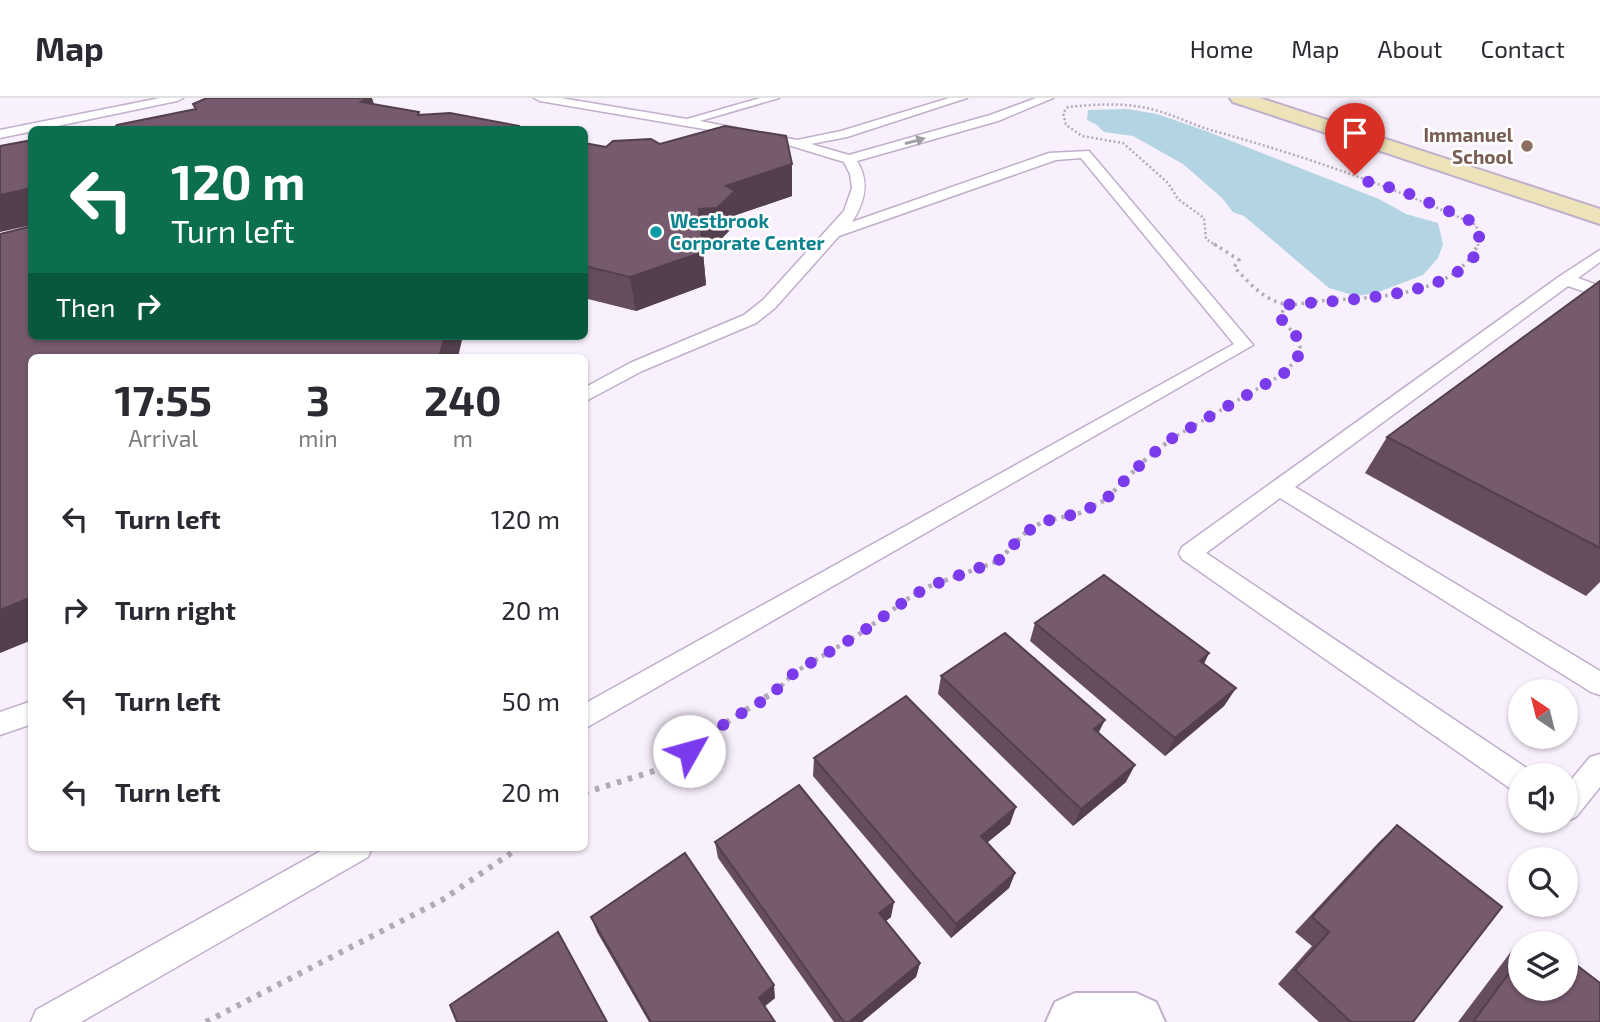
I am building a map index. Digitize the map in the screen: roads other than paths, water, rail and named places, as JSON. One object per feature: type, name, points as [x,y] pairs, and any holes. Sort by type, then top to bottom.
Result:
[{"type":"main road","points":[[1240,98],[1598,217]]},
{"type":"street","points":[[1075,1022],[1136,1022]]},
{"type":"lane","points":[[39,126],[177,98]]},
{"type":"lane","points":[[540,98],[795,143],[841,156],[857,170],[860,190],[856,205],[769,304],[750,319],[636,368],[588,394]]},
{"type":"lane","points":[[684,122],[773,98]]},
{"type":"lane","points":[[795,143],[844,134],[961,98]]},
{"type":"lane","points":[[841,156],[994,118],[1047,98]]},
{"type":"lane","points":[[0,134],[28,128]]},
{"type":"lane","points":[[841,156],[844,134]]},
{"type":"lane","points":[[588,716],[1244,345],[1084,154],[1054,156],[833,233]]},
{"type":"lane","points":[[1508,771],[1190,553],[1600,255]]},
{"type":"lane","points":[[1566,279],[1600,292]]},
{"type":"lane","points":[[1280,488],[1600,684]]},
{"type":"lane","points":[[0,724],[28,714]]},
{"type":"lane","points":[[1578,793],[1600,766]]},
{"type":"lane","points":[[48,1022],[350,851]]},
{"type":"water","points":[[1127,109],[1157,114],[1206,131],[1379,199],[1406,214],[1438,223],[1443,244],[1438,258],[1423,275],[1376,293],[1356,296],[1329,288],[1244,216],[1233,212],[1222,198],[1183,164],[1133,136],[1104,132],[1087,120],[1088,110]]},
{"type":"place","name":"Immanuel School","points":[[1527,146]]},
{"type":"place","name":"Westbrook Corporate Center","points":[[656,232]]}]
